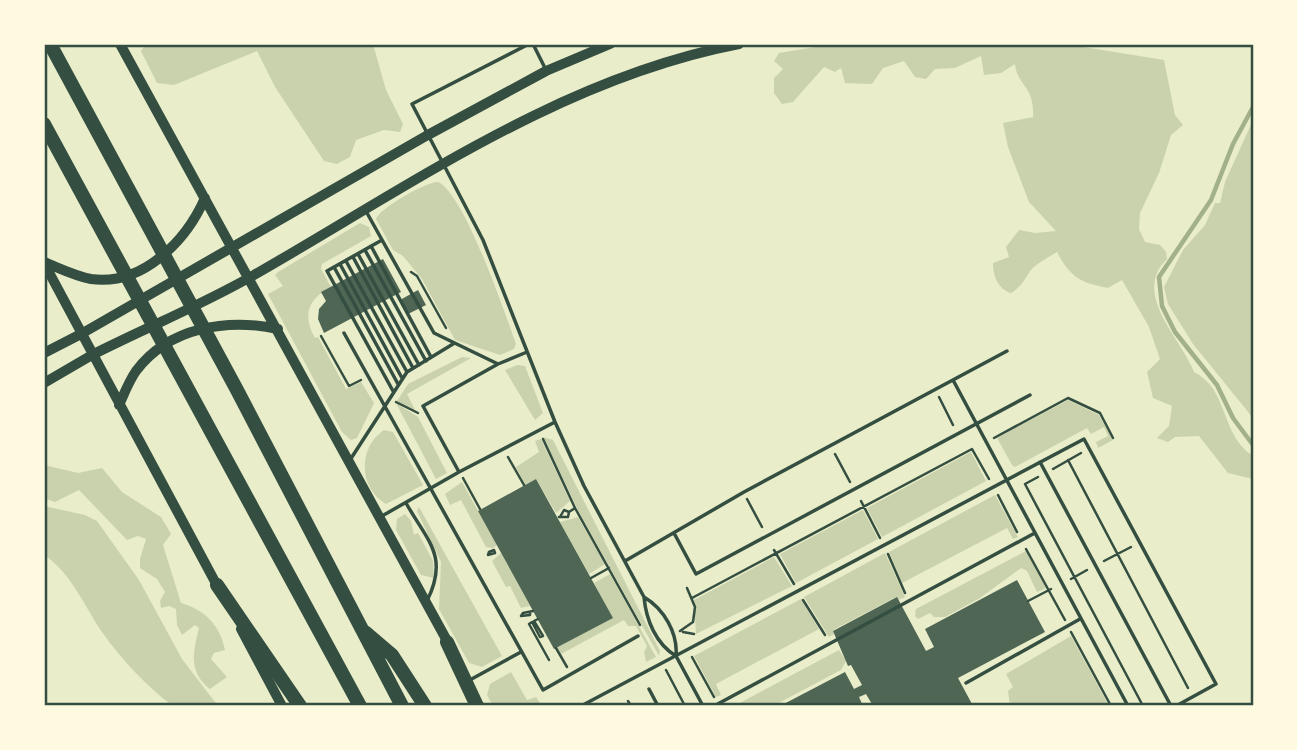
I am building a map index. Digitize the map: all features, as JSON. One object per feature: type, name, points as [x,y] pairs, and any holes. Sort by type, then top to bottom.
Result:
[{"type":"highway","points":[[50,44],[237,390],[356,624],[402,706]]},
{"type":"highway","points":[[44,124],[360,706]]},
{"type":"highway","points":[[217,585],[300,706]]},
{"type":"highway","points":[[356,624],[391,655],[425,706]]},
{"type":"highway","points":[[447,642],[480,706]]},
{"type":"main road","points":[[120,44],[278,329],[480,706]]},
{"type":"main road","points":[[81,334],[426,136],[546,71],[610,44]]},
{"type":"main road","points":[[92,355],[249,278],[442,164],[572,96],[702,51],[739,44]]},
{"type":"main road","points":[[44,263],[92,279],[141,269],[162,257],[180,241],[195,221],[205,198]]},
{"type":"main road","points":[[44,263],[282,706]]},
{"type":"main road","points":[[119,405],[136,372],[171,341],[212,325],[251,323],[278,329]]},
{"type":"street","points":[[44,353],[81,334]]},
{"type":"street","points":[[44,383],[92,355]]},
{"type":"lane","points":[[546,71],[531,44],[412,104],[426,136],[484,240],[555,422],[584,486],[644,597],[645,613],[665,649],[676,656],[703,706]]},
{"type":"lane","points":[[366,211],[434,333],[498,364]]},
{"type":"lane","points":[[382,240],[327,271],[393,391]]},
{"type":"lane","points":[[371,246],[431,358]]},
{"type":"lane","points":[[365,250],[426,361]]},
{"type":"lane","points":[[358,254],[419,365]]},
{"type":"lane","points":[[353,257],[413,368]]},
{"type":"lane","points":[[346,261],[407,372]]},
{"type":"lane","points":[[340,264],[402,378]]},
{"type":"lane","points":[[334,267],[398,384]]},
{"type":"lane","points":[[344,332],[386,403],[543,691],[638,636]]},
{"type":"lane","points":[[349,461],[407,372],[453,344]]},
{"type":"lane","points":[[625,561],[744,492],[1006,351]]},
{"type":"lane","points":[[459,472],[423,405],[498,364],[527,352]]},
{"type":"lane","points":[[953,380],[1128,706]]},
{"type":"lane","points":[[674,533],[696,574],[1030,395]]},
{"type":"lane","points":[[380,517],[555,422]]},
{"type":"lane","points":[[581,706],[1084,439],[1216,684],[1176,706]]},
{"type":"lane","points":[[1040,461],[1171,706]]},
{"type":"lane","points":[[406,503],[438,562],[438,576],[426,603]]},
{"type":"lane","points":[[714,706],[1034,534]]},
{"type":"lane","points":[[644,597],[657,605],[673,633],[677,641],[676,656]]},
{"type":"lane","points":[[966,683],[1080,619]]},
{"type":"lane","points":[[468,681],[522,652]]},
{"type":"lane","points":[[649,689],[658,706]]},
{"type":"path","points":[[407,269],[417,276],[453,344]]},
{"type":"path","points":[[321,336],[349,386],[361,380]]},
{"type":"path","points":[[935,390],[953,425]]},
{"type":"path","points":[[692,598],[1068,398],[1100,413],[1113,438]]},
{"type":"path","points":[[396,402],[416,414],[426,411]]},
{"type":"path","points":[[539,430],[575,508],[645,634]]},
{"type":"path","points":[[831,445],[850,482]]},
{"type":"path","points":[[965,445],[989,479]]},
{"type":"path","points":[[1089,449],[1025,484],[1143,706]]},
{"type":"path","points":[[508,457],[524,485]]},
{"type":"path","points":[[1068,460],[1188,688]]},
{"type":"path","points":[[459,472],[480,509]]},
{"type":"path","points":[[744,492],[762,527]]},
{"type":"path","points":[[998,495],[1020,537]]},
{"type":"path","points":[[861,501],[880,538]]},
{"type":"path","points":[[559,517],[564,510],[569,512],[575,508]]},
{"type":"path","points":[[1104,561],[1131,547]]},
{"type":"path","points":[[775,552],[794,584]]},
{"type":"path","points":[[887,553],[906,596]]},
{"type":"path","points":[[591,578],[609,568]]},
{"type":"path","points":[[1073,578],[1089,569]]},
{"type":"path","points":[[687,587],[695,607],[693,622],[680,631],[694,634]]},
{"type":"path","points":[[1028,601],[1051,589]]},
{"type":"path","points":[[802,598],[827,638]]},
{"type":"path","points":[[538,619],[534,621],[543,636],[540,637],[532,622],[529,624],[549,660]]},
{"type":"path","points":[[556,648],[571,674]]},
{"type":"path","points":[[692,657],[714,698]]},
{"type":"path","points":[[662,664],[685,706]]},
{"type":"path","points":[[628,701],[631,706]]},
{"type":"green space","points":[[146,44],[373,44],[386,90],[403,124],[400,132],[384,130],[356,140],[350,157],[337,164],[324,161],[275,87],[257,51],[174,85],[157,83],[141,51]]},
{"type":"green space","points":[[833,44],[1065,44],[1164,60],[1175,115],[1183,125],[1171,135],[1159,173],[1140,213],[1139,229],[1145,242],[1160,245],[1166,252],[1167,259],[1157,273],[1154,287],[1162,316],[1194,372],[1213,389],[1242,447],[1253,456],[1253,479],[1228,473],[1199,436],[1175,437],[1168,442],[1157,438],[1169,426],[1172,406],[1153,398],[1147,372],[1160,359],[1149,327],[1122,280],[1108,288],[1083,281],[1072,273],[1057,252],[1034,267],[1011,293],[997,281],[993,263],[1009,257],[1006,247],[1019,230],[1035,233],[1056,231],[1029,202],[1008,147],[1003,123],[1033,117],[1029,92],[1016,71],[1015,64],[1001,73],[984,75],[981,56],[955,68],[935,69],[926,79],[915,77],[904,61],[883,68],[872,84],[845,83],[841,68],[835,72],[824,67],[793,102],[782,104],[774,93],[774,78],[783,69],[774,61],[779,53]]},
{"type":"green space","points":[[1253,120],[1253,418],[1193,344],[1168,304],[1164,287],[1183,250],[1205,225],[1215,203],[1220,203],[1225,182]]},
{"type":"green space","points":[[438,182],[460,208],[471,230],[511,329],[516,344],[514,349],[500,355],[455,340],[422,279],[403,256],[393,250],[376,219],[403,197],[423,186]]},
{"type":"green space","points":[[360,223],[369,227],[371,236],[322,264],[321,269],[331,287],[312,302],[308,315],[315,338],[318,337],[346,389],[361,382],[374,403],[357,438],[351,440],[342,432],[268,294],[283,286],[275,275],[278,272]]},
{"type":"green space","points":[[462,357],[471,358],[407,394],[416,412],[397,401],[408,384]]},
{"type":"green space","points":[[517,365],[525,366],[543,413],[535,420],[505,370]]},
{"type":"green space","points":[[1068,400],[1099,415],[1113,440],[1098,448],[1096,442],[1108,436],[1104,427],[1091,434],[1087,428],[1015,467],[1012,465],[997,438]]},
{"type":"green space","points":[[396,403],[418,417],[447,473],[436,479]]},
{"type":"green space","points":[[384,430],[393,432],[423,485],[386,504],[370,488],[365,467],[369,446]]},
{"type":"green space","points":[[543,437],[553,440],[660,651],[659,656],[580,514]]},
{"type":"green space","points":[[541,439],[570,501],[556,513],[536,479],[525,485],[516,467],[539,452],[535,441]]},
{"type":"green space","points":[[971,452],[986,481],[882,537],[867,508]]},
{"type":"green space","points":[[44,465],[78,473],[102,468],[122,492],[161,517],[171,534],[163,545],[181,603],[204,614],[215,626],[225,650],[214,653],[211,659],[227,677],[210,689],[198,676],[194,653],[199,628],[195,625],[182,635],[177,625],[176,609],[169,606],[161,608],[160,601],[165,592],[157,579],[140,568],[146,539],[138,536],[127,540],[79,490],[55,502],[44,498]]},
{"type":"green space","points":[[462,482],[497,545],[493,548],[486,547],[461,500],[450,505],[445,494]]},
{"type":"green space","points":[[995,495],[1018,537],[1013,539],[1007,528],[902,583],[889,552]]},
{"type":"green space","points":[[44,506],[85,515],[97,521],[139,580],[182,659],[218,706],[173,706],[126,662],[102,632],[62,570],[44,555]]},
{"type":"green space","points":[[419,507],[502,656],[482,667],[469,663],[439,609],[441,562],[417,511]]},
{"type":"green space","points":[[863,510],[878,539],[796,583],[780,554]]},
{"type":"green space","points":[[405,514],[411,521],[414,535],[418,533],[433,561],[434,578],[421,575],[396,530],[397,519]]},
{"type":"green space","points":[[578,517],[605,564],[589,574],[560,522]]},
{"type":"green space","points":[[1026,551],[1046,588],[1037,592],[1027,571],[1021,568],[980,598],[945,617],[934,617],[930,613],[918,619],[915,616],[916,609]]},
{"type":"green space","points":[[501,553],[530,606],[521,608],[510,586],[506,587],[492,561]]},
{"type":"green space","points":[[885,553],[905,597],[898,600],[896,597],[833,630],[834,634],[829,637],[804,597]]},
{"type":"green space","points":[[774,557],[792,586],[696,634],[694,600]]},
{"type":"green space","points":[[610,574],[656,657],[646,662],[644,652],[647,646],[636,626],[628,626],[624,620],[561,654],[557,647],[612,618],[594,583]]},
{"type":"green space","points":[[801,599],[819,629],[716,684],[721,695],[716,697],[694,656]]},
{"type":"green space","points":[[1071,636],[1109,706],[1010,706],[1008,691],[1013,687],[1006,674]]},
{"type":"green space","points":[[839,650],[846,661],[841,670],[773,706],[734,706]]},
{"type":"green space","points":[[511,672],[527,700],[536,697],[542,706],[493,706],[487,695],[490,684]]},
{"type":"building","points":[[383,259],[401,292],[324,333],[318,319],[319,309],[326,301],[321,292]]},
{"type":"building","points":[[418,290],[426,305],[408,314],[400,300]]},
{"type":"building","points":[[536,479],[613,618],[554,649],[478,511]]},
{"type":"building","points":[[1017,580],[1045,632],[958,678],[972,704],[969,706],[873,706],[866,694],[859,697],[863,706],[780,706],[845,672],[854,689],[862,685],[851,665],[848,666],[833,631],[897,597],[926,651],[934,647],[925,629]]},
{"type":"waterway","points":[[1253,107],[1233,144],[1211,200],[1159,277],[1162,306],[1175,332],[1217,385],[1233,418],[1253,445]]}]
